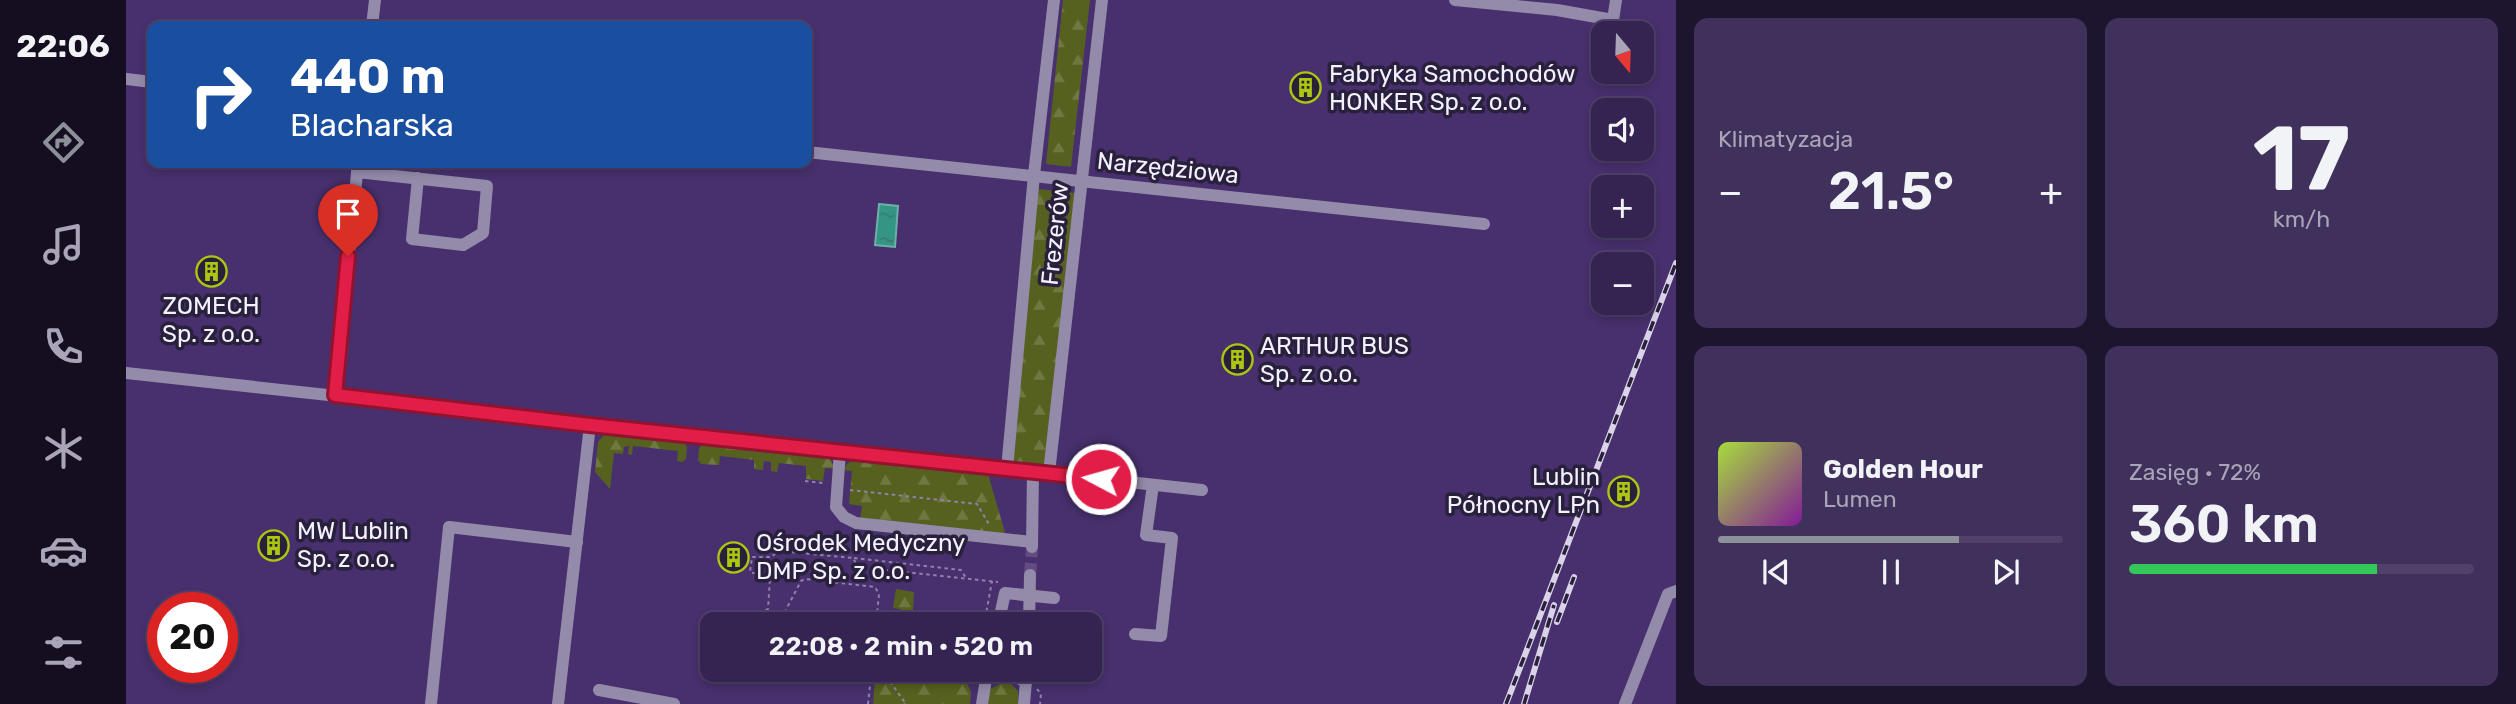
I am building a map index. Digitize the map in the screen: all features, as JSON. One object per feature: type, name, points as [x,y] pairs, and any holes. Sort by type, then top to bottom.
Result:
[{"type":"street","points":[[373,21],[375,0]]},
{"type":"street","name":"Frezerów","points":[[1007,469],[1034,175],[1054,0]]},
{"type":"street","name":"Frezerów","points":[[1049,473],[1102,0]]},
{"type":"street","points":[[1455,0],[1557,10],[1613,20],[1616,0]]},
{"type":"street","points":[[126,79],[147,81]]},
{"type":"street","name":"Narzędziowa","points":[[812,153],[1484,223]]},
{"type":"street","points":[[335,395],[357,168]]},
{"type":"street","points":[[363,168],[487,186],[483,233],[463,246],[412,239],[418,178]]},
{"type":"street","points":[[126,373],[1202,491]]},
{"type":"street","points":[[558,704],[590,425]]},
{"type":"street","points":[[840,451],[836,507],[848,520],[998,539],[1032,546],[1033,471]]},
{"type":"street","points":[[1135,634],[1161,636],[1172,538],[1146,535],[1153,485]]},
{"type":"street","points":[[431,704],[449,527],[578,542]]},
{"type":"street","points":[[1029,612],[1030,575]]},
{"type":"street","points":[[999,612],[1002,588],[1030,596],[1054,598]]},
{"type":"street","points":[[1625,704],[1668,594],[1676,591]]},
{"type":"street","points":[[982,704],[986,682]]},
{"type":"street","points":[[1024,704],[1028,682]]},
{"type":"street","points":[[599,690],[674,704]]},
{"type":"path","points":[[805,481],[823,483]]},
{"type":"path","points":[[850,491],[977,504],[998,539]]},
{"type":"path","points":[[762,612],[768,609],[770,578],[750,572],[751,557],[771,557],[779,551],[961,570],[966,579]]},
{"type":"path","points":[[853,558],[858,567],[992,581],[1002,588]]},
{"type":"path","points":[[890,570],[891,562]]},
{"type":"path","points":[[741,565],[750,566]]},
{"type":"path","points":[[934,575],[935,567]]},
{"type":"path","points":[[784,612],[800,581],[805,579],[875,587],[879,594],[877,612]]},
{"type":"path","points":[[986,612],[992,581]]},
{"type":"path","points":[[868,704],[870,682]]},
{"type":"path","points":[[890,682],[906,704]]},
{"type":"path","points":[[972,682],[975,688]]},
{"type":"path","points":[[1031,682],[1041,694],[1040,704]]},
{"type":"green space","points":[[1063,0],[1090,0],[1071,167],[1046,164]]},
{"type":"green space","points":[[1038,189],[1076,193],[1045,466],[1013,462]]},
{"type":"green space","points":[[604,435],[684,442],[687,447],[686,459],[677,461],[678,451],[633,446],[632,455],[628,454],[629,446],[624,447],[623,454],[614,453],[610,489],[595,472],[598,442]]},
{"type":"green space","points":[[702,444],[830,458],[835,469],[825,468],[823,481],[806,479],[806,466],[779,463],[777,472],[771,471],[771,462],[764,461],[763,470],[754,469],[754,460],[720,456],[719,465],[701,464],[698,460]]},
{"type":"green space","points":[[853,460],[988,474],[1006,536],[860,520],[862,506],[849,504],[852,471],[844,470]]},
{"type":"green space","points":[[896,589],[914,592],[913,612],[900,612],[900,609],[893,608]]},
{"type":"green space","points":[[875,682],[966,682],[971,692],[970,704],[873,704]]},
{"type":"green space","points":[[1004,682],[1010,683],[1018,691],[1018,704],[986,704],[990,689]]},
{"type":"water","points":[[879,204],[898,206],[895,247],[875,245]]},
{"type":"tunnel","points":[[1030,575],[1032,549]]},
{"type":"railway","points":[[1506,704],[1676,263]]},
{"type":"railway","points":[[1557,622],[1574,577]]},
{"type":"railway","points":[[1524,704],[1554,605]]},
{"type":"place","name":"Fabryka Samochodów HONKER Sp. z o.o.","points":[[1306,88]]},
{"type":"place","name":"ZOMECH Sp. z o.o.","points":[[211,272]]},
{"type":"place","name":"ARTHUR BUS Sp. z o.o.","points":[[1237,360]]},
{"type":"place","name":"Lublin Północny LPn","points":[[1623,491]]},
{"type":"place","name":"MW Lublin Sp. z o.o.","points":[[274,545]]},
{"type":"place","name":"Ośrodek Medyczny DMP Sp. z o.o.","points":[[733,557]]},
{"type":"route","points":[[348,256],[335,395],[1101,479]]}]
